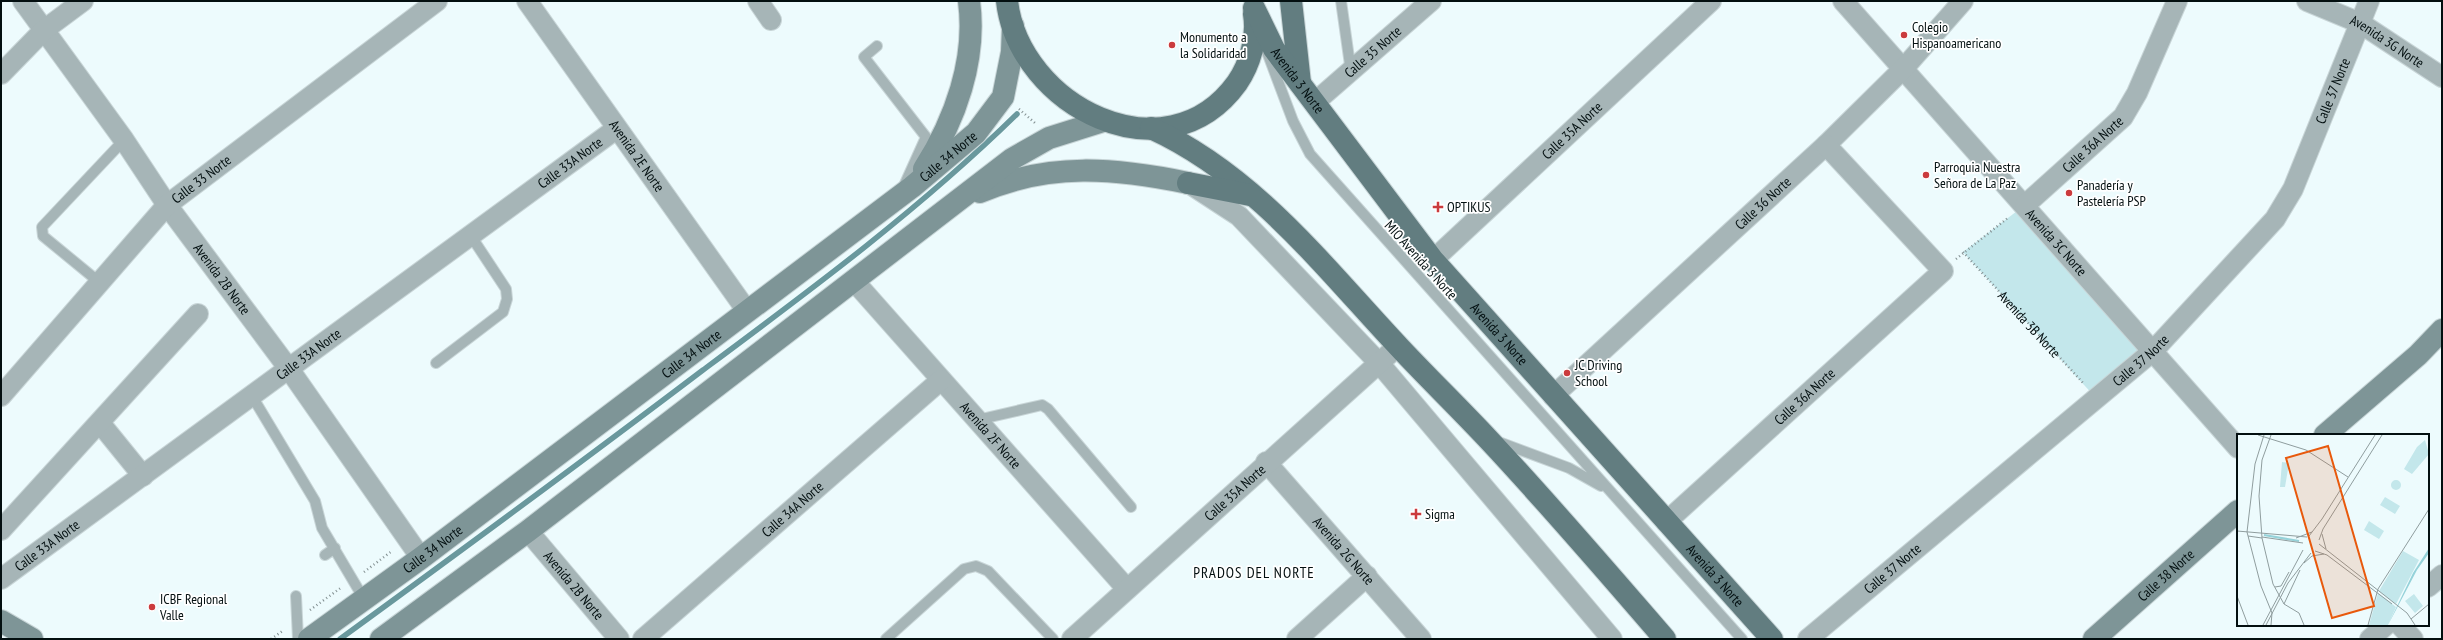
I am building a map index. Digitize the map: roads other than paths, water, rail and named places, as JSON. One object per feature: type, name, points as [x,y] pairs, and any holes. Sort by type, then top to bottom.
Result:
[{"type":"main road","points":[[906,191],[940,143],[955,110],[964,77],[970,40],[969,1]]},
{"type":"main road","points":[[1007,1],[1013,26],[1023,48],[1041,75],[1060,95],[1103,121],[1129,128],[1176,126],[1200,117],[1226,98],[1244,73],[1255,38],[1254,10]]},
{"type":"main road","points":[[1291,1],[1300,84]]},
{"type":"main road","name":"Avenida 3 Norte","points":[[1254,10],[1274,48],[1433,260],[1553,396],[1772,639]]},
{"type":"main road","name":"Calle 34 Norte","points":[[309,639],[421,558],[906,191],[976,133],[1003,96],[1012,52],[1013,26]]},
{"type":"main road","points":[[381,639],[528,531],[1012,160],[1048,138],[1103,121]]},
{"type":"main road","points":[[1151,128],[1174,138],[1202,156],[1256,196],[1297,235],[1398,346],[1488,438],[1665,639]]},
{"type":"main road","points":[[953,204],[998,185],[1045,173],[1071,170],[1142,174],[1256,196]]},
{"type":"main road","points":[[2326,434],[2418,355],[2442,330]]},
{"type":"main road","name":"Calle 38 Norte","points":[[2094,639],[2237,512]]},
{"type":"main road","points":[[1,621],[32,639]]},
{"type":"street","name":"Avenida 2B Norte","points":[[23,1],[124,140],[167,204],[289,369],[421,558]]},
{"type":"street","points":[[1,74],[44,30],[83,1]]},
{"type":"street","name":"Calle 33 Norte","points":[[1,396],[167,204],[437,1]]},
{"type":"street","name":"Avenida 2E Norte","points":[[526,1],[747,311]]},
{"type":"street","points":[[758,1],[771,20]]},
{"type":"street","name":"Calle 35 Norte","points":[[1314,103],[1352,72],[1431,1]]},
{"type":"street","name":"Calle 35A Norte","points":[[1433,260],[1711,1]]},
{"type":"street","name":"Avenida 3C Norte","points":[[1843,1],[1904,68],[2237,447]]},
{"type":"street","name":"Calle 36 Norte","points":[[1553,396],[1826,145],[1904,68],[1963,1]]},
{"type":"street","name":"Calle 36A Norte","points":[[2025,205],[2123,117],[2137,93],[2177,1]]},
{"type":"street","name":"Avenida 3G Norte","points":[[2307,1],[2360,23],[2442,77]]},
{"type":"street","name":"Calle 37 Norte","points":[[1808,639],[2095,396],[2152,351],[2275,219],[2293,189],[2369,1]]},
{"type":"street","name":"Calle 33A Norte","points":[[1,579],[616,129]]},
{"type":"street","name":"Calle 36A Norte","points":[[1666,522],[1942,271],[1826,145]]},
{"type":"street","points":[[1188,183],[1239,216],[1380,363],[1612,639]]},
{"type":"street","name":"Avenida 2F Norte","points":[[854,281],[1127,589]]},
{"type":"street","points":[[1,530],[198,314]]},
{"type":"street","name":"Calle 35A Norte","points":[[1072,639],[1266,462],[1398,346]]},
{"type":"street","name":"Calle 34A Norte","points":[[643,639],[941,380]]},
{"type":"street","points":[[100,423],[143,476]]},
{"type":"street","name":"Avenida 2G Norte","points":[[1266,462],[1421,639]]},
{"type":"street","name":"Avenida 2B Norte","points":[[528,531],[619,639]]},
{"type":"street","points":[[2429,586],[2442,575]]},
{"type":"street","points":[[1297,639],[1367,576]]},
{"type":"street","points":[[2370,639],[2385,626]]},
{"type":"street","points":[[2401,626],[2413,639]]},
{"type":"lane","points":[[1341,1],[1352,72]]},
{"type":"lane","name":"MIO Avenida 3 Norte","points":[[1254,10],[1286,105],[1310,154],[1742,639]]},
{"type":"lane","points":[[877,46],[864,58],[926,137],[906,191]]},
{"type":"lane","points":[[99,282],[43,236],[42,227],[124,140]]},
{"type":"lane","points":[[436,363],[503,312],[507,299],[506,289],[471,236]]},
{"type":"lane","points":[[252,396],[315,501],[322,528],[364,599]]},
{"type":"lane","points":[[977,420],[1042,405],[1048,409],[1131,507]]},
{"type":"lane","name":"MIO Avenida 3 Norte","points":[[1488,438],[1570,468],[1609,491]]},
{"type":"lane","points":[[325,555],[335,548]]},
{"type":"lane","points":[[886,639],[964,569],[976,566],[988,571],[1053,639]]},
{"type":"lane","points":[[296,596],[298,639]]},
{"type":"waterway","points":[[340,639],[568,472],[825,278],[942,183],[1017,114]]},
{"type":"place","name":"Colegio Hispanoamericano","points":[[1904,35]]},
{"type":"place","name":"Monumento a la Solidaridad","points":[[1172,45]]},
{"type":"place","name":"Parroquia Nuestra Señora de La Paz","points":[[1926,175]]},
{"type":"place","name":"Panadería y Pastelería PSP","points":[[2069,193]]},
{"type":"place","name":"OPTIKUS","points":[[1438,207]]},
{"type":"place","name":"JC Driving School","points":[[1567,373]]},
{"type":"place","name":"Sigma","points":[[1416,514]]},
{"type":"place","name":"ICBF Regional Valle","points":[[152,607]]},
{"type":"district","name":"PRADOS DEL NORTE","points":[[1254,573]]}]
